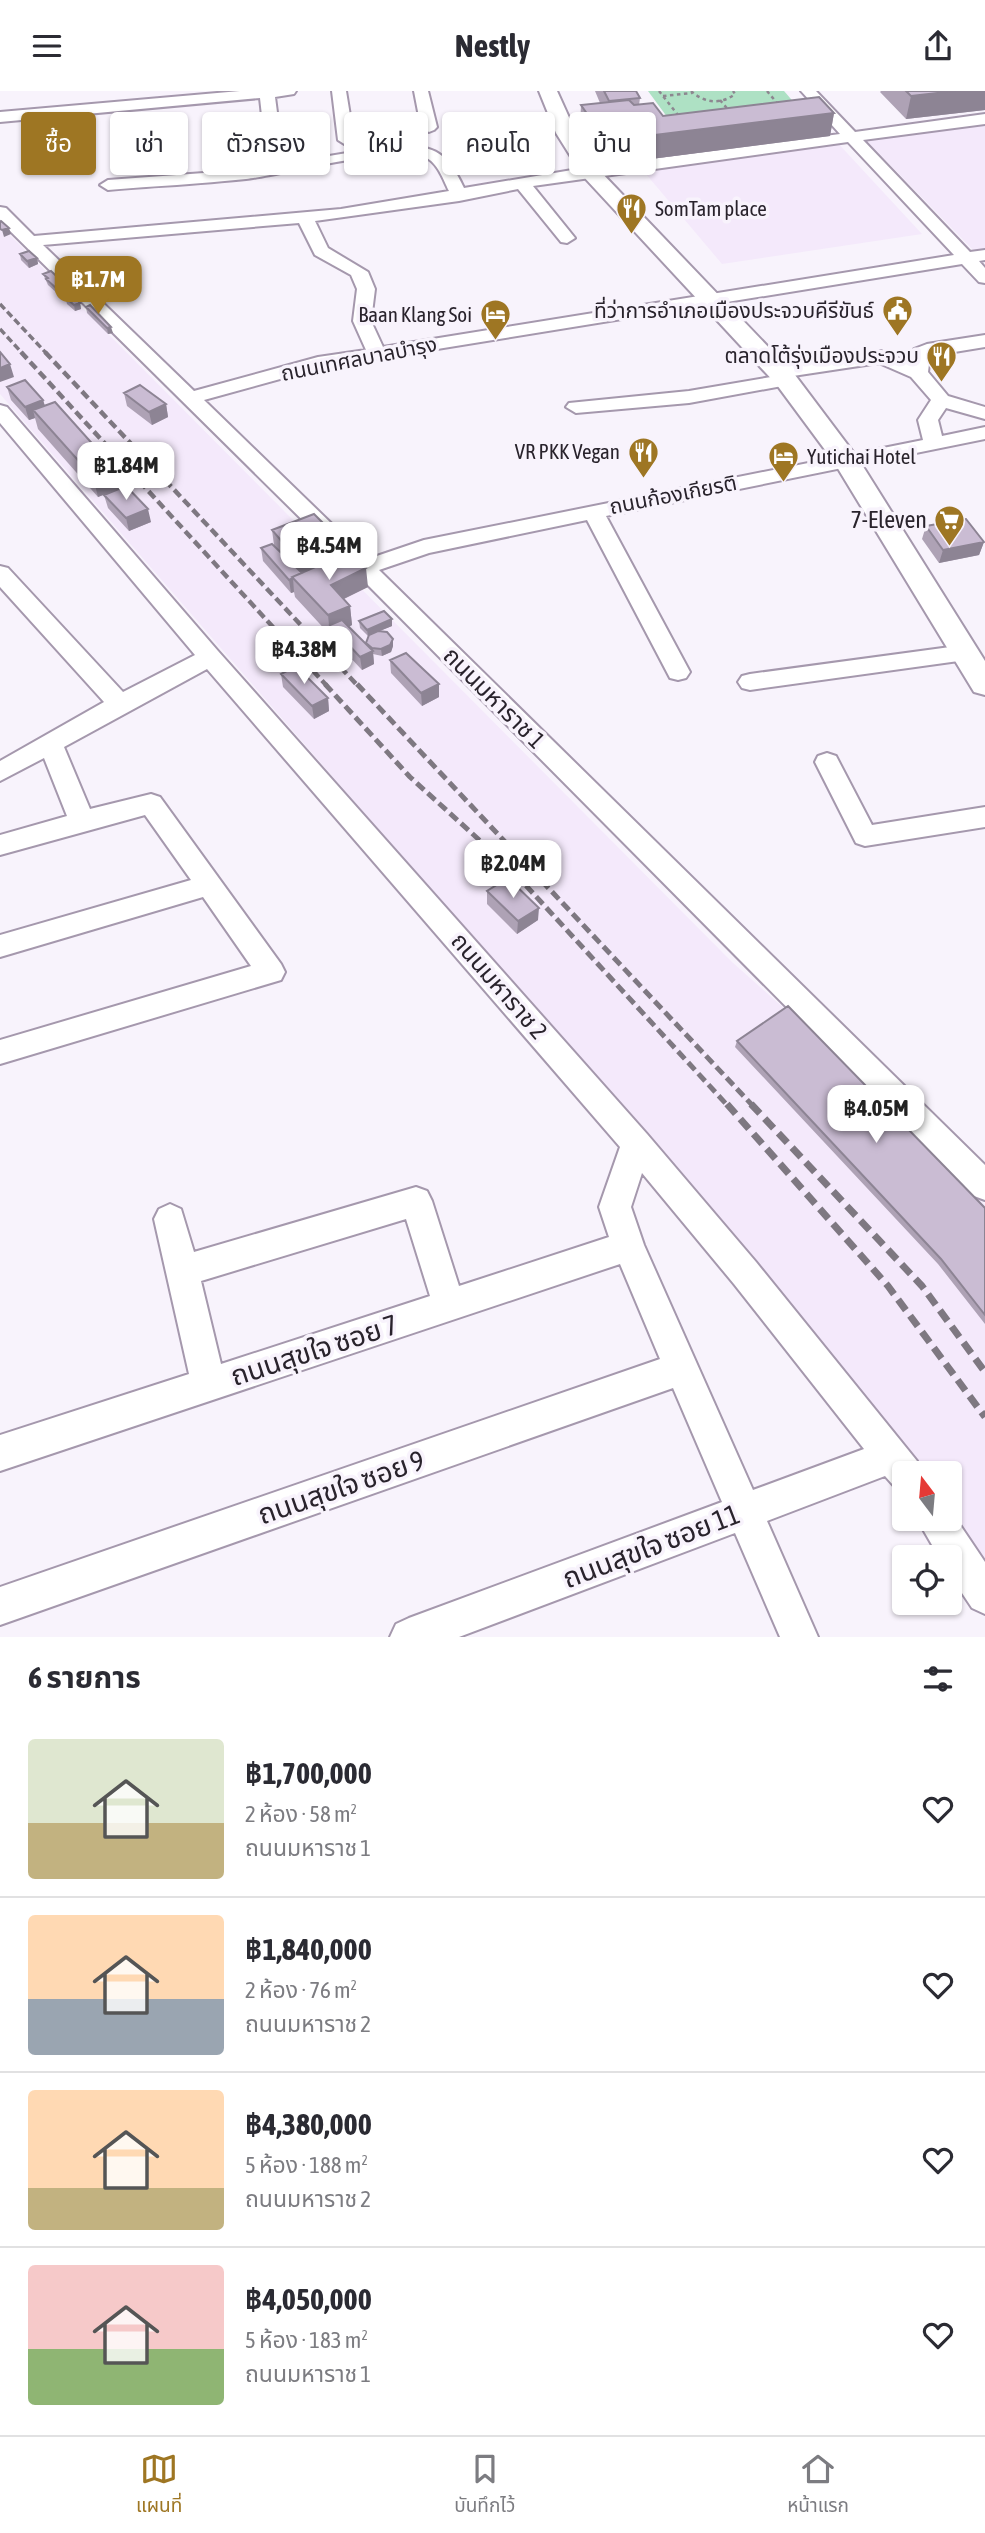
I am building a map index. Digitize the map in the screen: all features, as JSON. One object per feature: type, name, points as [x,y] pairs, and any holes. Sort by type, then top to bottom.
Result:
[{"type":"main road","points":[[548,91],[569,138]]},
{"type":"main road","points":[[594,175],[782,377],[846,460],[985,685]]},
{"type":"street","points":[[0,117],[289,91]]},
{"type":"street","points":[[339,91],[344,126]]},
{"type":"street","points":[[421,91],[429,127]]},
{"type":"street","points":[[808,91],[985,278]]},
{"type":"street","points":[[267,92],[269,112]]},
{"type":"street","points":[[656,162],[985,119]]},
{"type":"street","points":[[108,185],[263,172],[410,150],[425,151],[443,162],[459,196]]},
{"type":"street","points":[[29,241],[305,218],[459,196],[569,175]]},
{"type":"street","points":[[523,184],[567,237]]},
{"type":"street","name":"ถนนมหาราช 1","points":[[0,212],[364,568],[985,1186]]},
{"type":"street","points":[[305,218],[321,250],[359,272],[366,289],[362,321],[377,353]]},
{"type":"street","name":"ถนนเทศลบาลบำรุง","points":[[191,398],[318,363],[985,255]]},
{"type":"street","points":[[918,373],[921,353],[985,341]]},
{"type":"street","points":[[576,407],[689,397],[881,357],[918,373],[941,400],[985,412]]},
{"type":"street","points":[[934,443],[928,419],[941,400]]},
{"type":"street","name":"ถนนมหาราช 2","points":[[0,411],[210,657],[636,1144],[745,1273],[896,1461]]},
{"type":"street","name":"ถนนก้องเกียรติ","points":[[364,568],[424,547],[985,433]]},
{"type":"street","points":[[593,511],[678,672]]},
{"type":"street","points":[[4,584],[120,704]]},
{"type":"street","points":[[750,682],[965,653]]},
{"type":"street","points":[[0,772],[210,657]]},
{"type":"street","points":[[50,744],[82,821]]},
{"type":"street","points":[[827,762],[865,836],[985,817]]},
{"type":"street","points":[[0,845],[151,804],[271,972],[0,1052]]},
{"type":"street","points":[[0,946],[209,885]]},
{"type":"street","points":[[636,1144],[615,1206],[628,1246],[799,1637]]},
{"type":"street","points":[[182,1271],[416,1201],[449,1305]]},
{"type":"street","points":[[170,1219],[209,1385]]},
{"type":"street","name":"ถนนสุขใจ ซอย 7","points":[[0,1453],[628,1246]]},
{"type":"street","name":"ถนนสุขใจ ซอย 9","points":[[0,1606],[682,1368]]},
{"type":"street","name":"ถนนสุขใจ ซอย 11","points":[[409,1637],[743,1512],[892,1467]]},
{"type":"street","points":[[943,1531],[985,1595]]},
{"type":"path","points":[[659,91],[675,115],[686,118]]},
{"type":"path","points":[[663,96],[692,92],[697,98],[708,101],[730,99],[735,94],[733,91]]},
{"type":"path","points":[[767,91],[777,103],[772,108]]},
{"type":"path","points":[[720,100],[731,113],[720,114]]},
{"type":"shaded area","points":[[985,123],[985,249],[974,251],[864,138]]},
{"type":"shaded area","points":[[835,140],[922,234],[722,264],[647,175],[656,175],[656,165]]},
{"type":"shaded area","points":[[0,225],[732,962],[830,1049],[985,1205],[985,1562],[962,1530],[962,1461],[912,1461],[632,1121],[0,394]]},
{"type":"green space","points":[[648,91],[784,91],[804,114],[676,129]]},
{"type":"building","points":[[604,91],[636,91],[640,98],[609,101]]},
{"type":"building","points":[[906,91],[955,91],[911,96]]},
{"type":"building","points":[[819,97],[834,113],[656,135],[656,112],[586,112],[581,105],[629,100],[634,105],[653,103],[663,116]]},
{"type":"building","points":[[1,221],[9,228],[0,229]]},
{"type":"building","points":[[29,251],[37,258],[27,261],[20,254]]},
{"type":"building","points":[[51,271],[66,285],[56,288],[46,279],[48,278],[43,274]]},
{"type":"building","points":[[69,288],[73,291],[65,294],[61,290]]},
{"type":"building","points":[[71,295],[80,303],[74,305],[65,297]]},
{"type":"building","points":[[90,305],[111,327],[107,328],[86,307]]},
{"type":"building","points":[[0,352],[10,364],[0,368]]},
{"type":"building","points":[[25,380],[43,400],[25,407],[7,387]]},
{"type":"building","points":[[140,385],[166,404],[149,412],[124,393]]},
{"type":"building","points":[[55,402],[115,469],[93,477],[33,410]]},
{"type":"building","points":[[126,486],[148,509],[126,518],[104,495]]},
{"type":"building","points":[[314,514],[338,538],[295,556],[289,549],[294,547],[289,542],[284,544],[272,530]]},
{"type":"building","points":[[966,519],[984,542],[943,550],[926,526]]},
{"type":"building","points":[[272,544],[302,573],[289,580],[261,548]]},
{"type":"building","points":[[350,552],[366,568],[331,585],[350,606],[328,615],[292,577]]},
{"type":"building","points":[[384,611],[392,619],[367,630],[359,621]]},
{"type":"building","points":[[342,620],[373,651],[360,657],[330,625]]},
{"type":"building","points":[[378,631],[387,632],[393,639],[390,645],[381,649],[372,648],[366,643],[369,635]]},
{"type":"building","points":[[406,653],[439,684],[421,693],[390,660]]},
{"type":"building","points":[[296,666],[328,698],[312,706],[281,674]]},
{"type":"building","points":[[508,878],[539,908],[518,921],[487,891]]},
{"type":"building","points":[[788,1006],[985,1208],[985,1315],[941,1259],[737,1041]]},
{"type":"railway","points":[[0,304],[47,354]]},
{"type":"railway","points":[[0,329],[23,354]]},
{"type":"railway","points":[[21,352],[327,686]]},
{"type":"railway","points":[[45,352],[358,686]]},
{"type":"railway","points":[[325,684],[410,777],[509,867],[728,1106]]},
{"type":"railway","points":[[357,684],[753,1106]]},
{"type":"railway","points":[[727,1104],[888,1286],[985,1417]]},
{"type":"railway","points":[[751,1104],[922,1286],[985,1372]]},
{"type":"place","name":"SomTam place","points":[[632,236]]},
{"type":"place","name":"ที่ว่าการอำเภอเมืองประจวบคีรีขันธ์","points":[[897,338]]},
{"type":"place","name":"Baan Klang Soi","points":[[495,342]]},
{"type":"place","name":"ตลาดโต้รุ่งเมืองประจวบ","points":[[942,383]]},
{"type":"place","name":"VR PKK Vegan","points":[[643,479]]},
{"type":"place","name":"Yutichai Hotel","points":[[784,484]]},
{"type":"place","name":"7-Eleven","points":[[950,547]]}]
